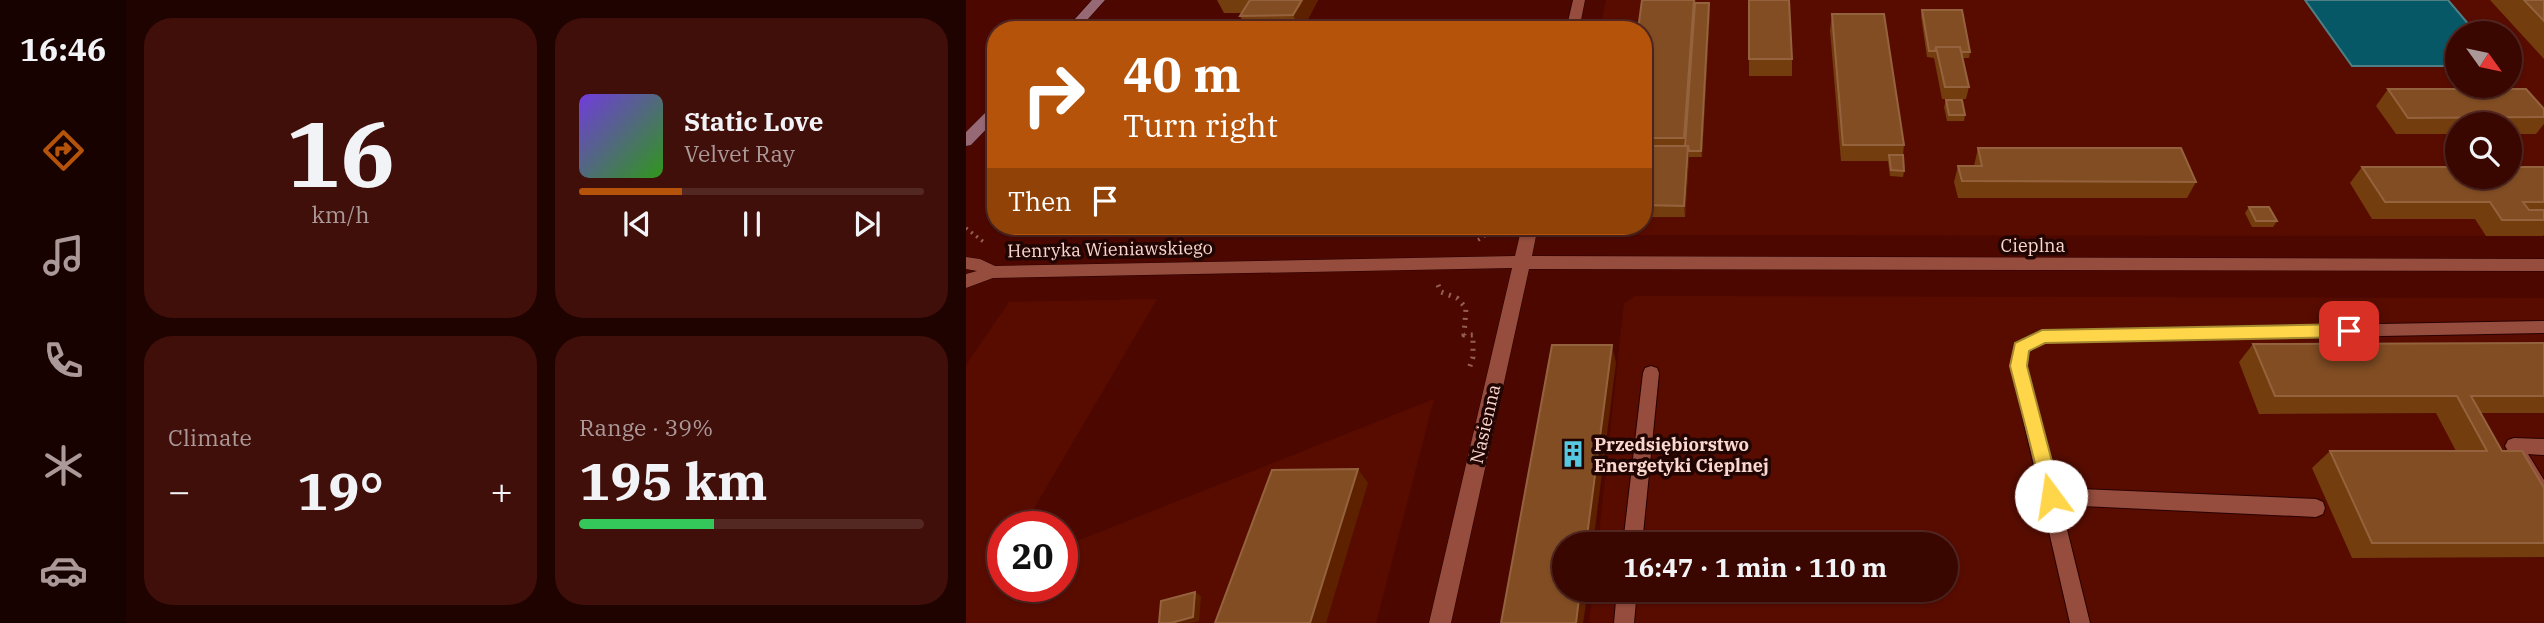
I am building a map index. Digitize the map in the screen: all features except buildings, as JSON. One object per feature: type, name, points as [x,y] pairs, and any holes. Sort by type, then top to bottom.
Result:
[{"type":"street","points":[[1079,21],[1098,0]]},
{"type":"street","points":[[1574,21],[1579,0]]},
{"type":"street","points":[[966,141],[987,119]]},
{"type":"street","name":"Nasienna","points":[[1440,623],[1528,235]]},
{"type":"street","name":"Cieplna","points":[[1522,262],[2544,265]]},
{"type":"street","name":"Henryka Wieniawskiego","points":[[966,281],[993,272],[1522,262]]},
{"type":"street","name":"Henryka Wieniawskiego","points":[[966,263],[980,265],[993,272]]},
{"type":"lane","points":[[2080,623],[2019,366],[2021,348],[2042,336],[2544,327]]},
{"type":"lane","points":[[1633,532],[1651,373]]},
{"type":"lane","points":[[2544,447],[2514,446],[2544,497]]},
{"type":"lane","points":[[2051,496],[2316,508]]},
{"type":"lane","points":[[1624,623],[1626,602]]},
{"type":"path","points":[[966,228],[988,245]]},
{"type":"path","points":[[1438,285],[1441,292],[1463,303],[1467,315],[1464,335],[1473,335],[1473,357],[1469,369]]},
{"type":"shaded area","points":[[1606,0],[2544,0],[2544,236],[1612,235],[1652,235],[1652,21],[1602,21]]},
{"type":"shaded area","name":"Przedsiębiorstwo Energetyki Cieplnej","points":[[1636,296],[2544,298],[2544,623],[1589,623],[1592,602],[1958,602],[1958,532],[1599,532],[1624,303]]},
{"type":"shaded area","points":[[1157,299],[1032,511],[987,511],[987,602],[1078,602],[1078,541],[1434,399],[1376,623],[966,623],[966,365],[1009,302]]},
{"type":"water","points":[[2305,0],[2448,0],[2466,21],[2445,21],[2445,66],[2352,66]]},
{"type":"place","name":"Przedsiębiorstwo Energetyki Cieplnej","points":[[1573,454]]},
{"type":"route","points":[[2051,496],[2019,366],[2021,348],[2042,336],[2349,331]]}]
